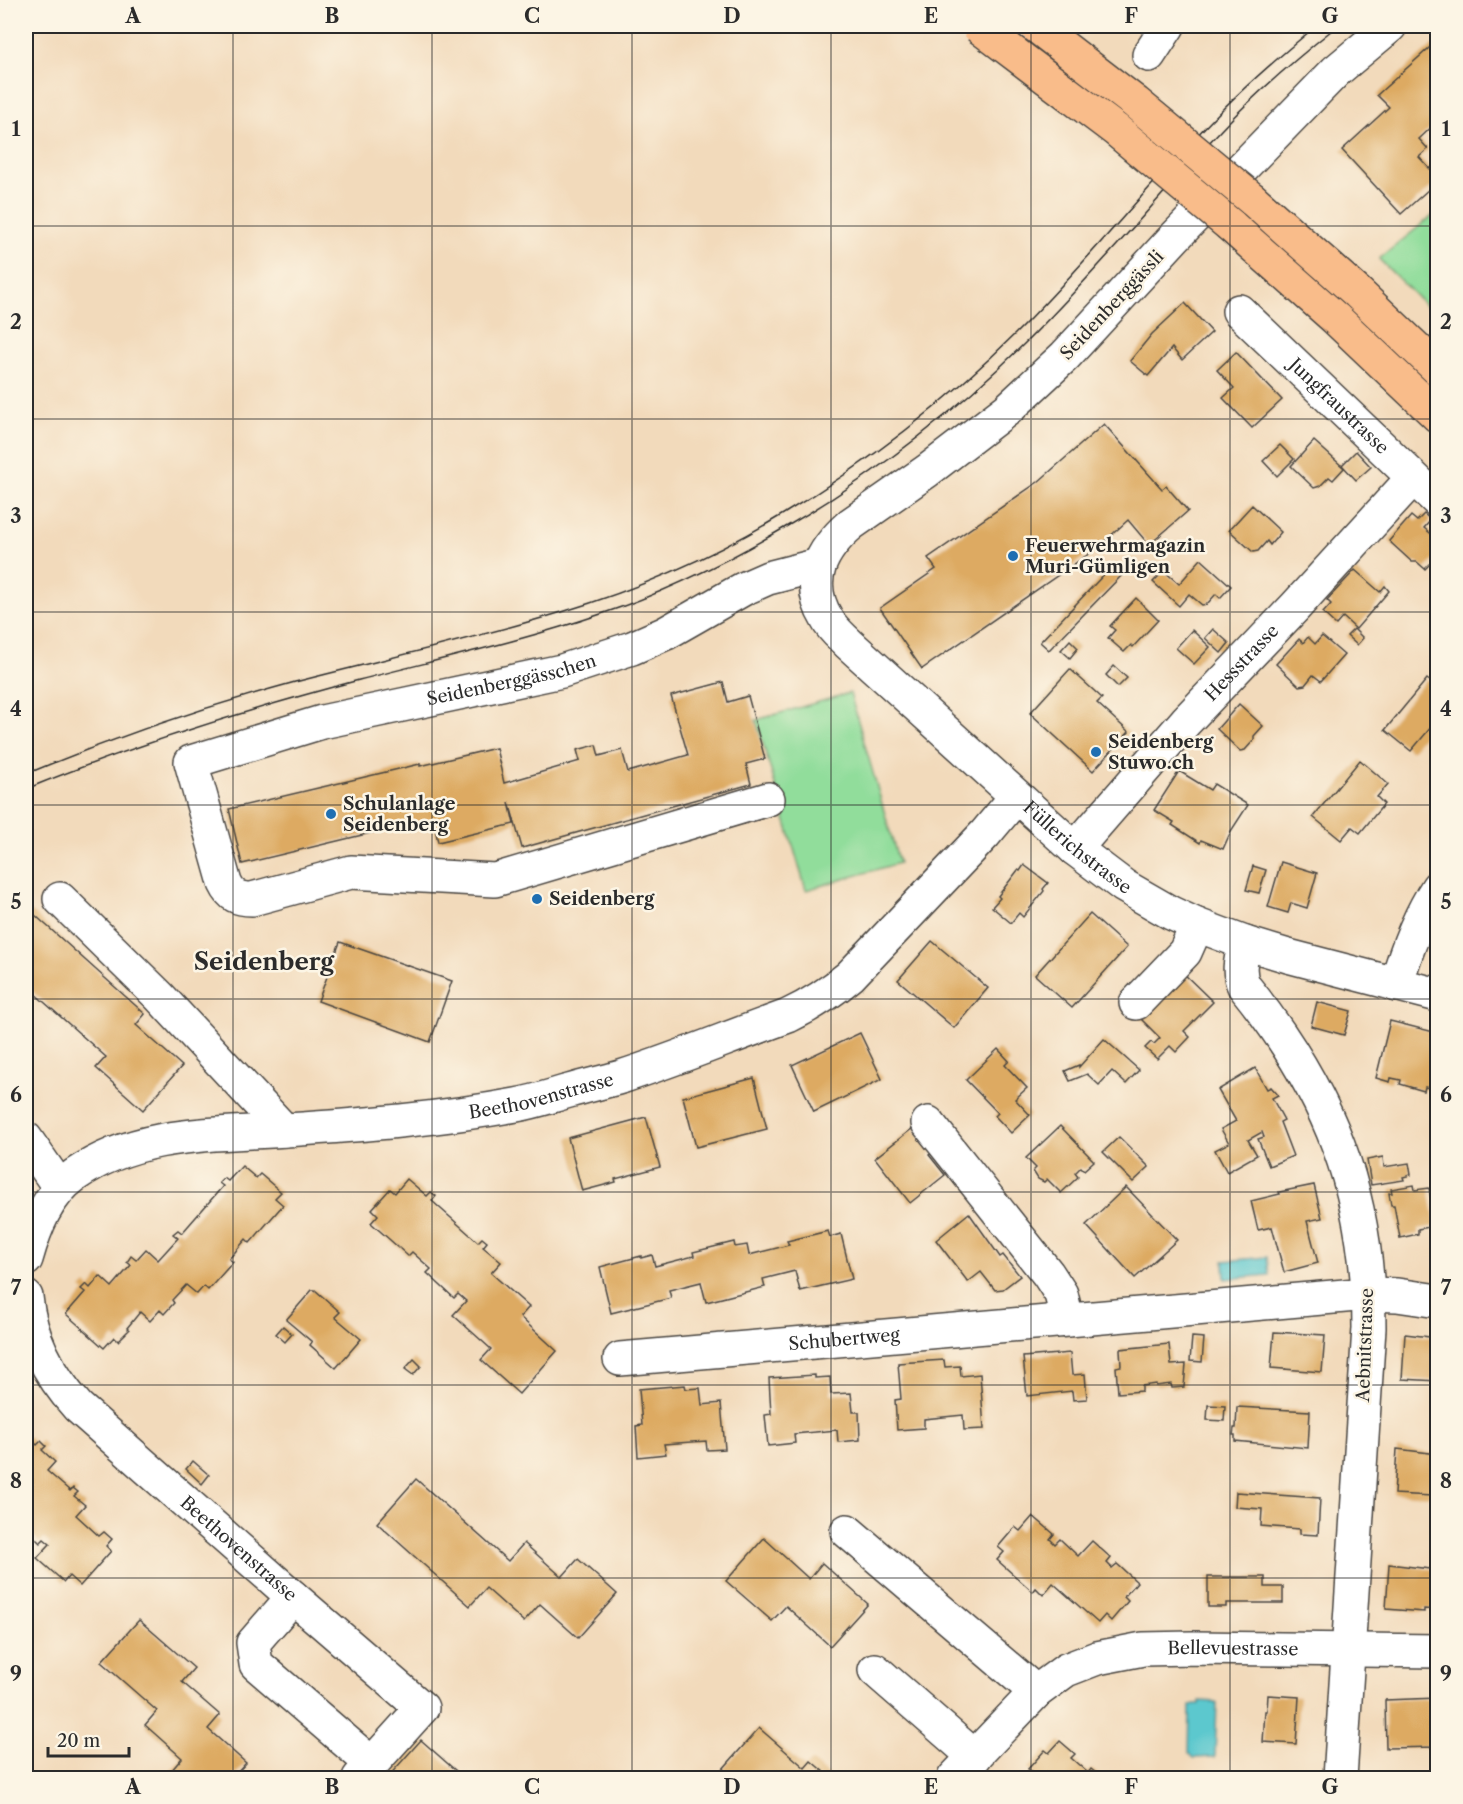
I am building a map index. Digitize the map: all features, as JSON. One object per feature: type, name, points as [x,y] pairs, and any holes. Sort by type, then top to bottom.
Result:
[{"type":"highway","points":[[978,26],[1116,130],[1230,225],[1335,318],[1437,416]]},
{"type":"highway","points":[[1035,26],[1136,103],[1252,199],[1358,293],[1437,369]]},
{"type":"street","points":[[1149,55],[1168,26]]},
{"type":"street","name":"Seidenberggässli","points":[[819,565],[830,544],[851,524],[1008,409],[1065,356],[1274,134],[1336,72],[1390,26]]},
{"type":"street","name":"Jungfraustrasse","points":[[1239,311],[1437,501]]},
{"type":"street","name":"Hessstrasse","points":[[1075,849],[1186,721],[1295,607],[1413,478]]},
{"type":"street","name":"Seidenberggässchen","points":[[768,799],[495,880],[351,872],[252,899],[242,899],[234,896],[225,883],[191,762],[322,722],[562,671],[612,655],[657,636],[743,589],[768,578],[819,565]]},
{"type":"street","name":"Füllerichstrasse","points":[[819,565],[817,585],[819,601],[833,628],[1016,797],[1075,849],[1124,886],[1171,913],[1245,943],[1437,995]]},
{"type":"street","name":"Beethovenstrasse","points":[[26,1259],[37,1223],[60,1188],[88,1167],[141,1144],[215,1133],[285,1130],[458,1115],[519,1105],[622,1077],[788,1016],[811,1005],[850,976],[986,834],[1016,797]]},
{"type":"street","points":[[1396,985],[1415,930],[1437,887]]},
{"type":"street","points":[[60,899],[159,996],[285,1130]]},
{"type":"street","points":[[1136,1003],[1185,952],[1197,925]]},
{"type":"street","name":"Aebnitstrasse","points":[[1245,943],[1239,967],[1240,978],[1281,1035],[1318,1097],[1346,1164],[1362,1233],[1369,1328],[1340,1779]]},
{"type":"street","points":[[928,1123],[1048,1274],[1061,1294],[1067,1319]]},
{"type":"street","points":[[26,1139],[60,1188]]},
{"type":"street","points":[[1368,1294],[1397,1295],[1437,1301]]},
{"type":"street","name":"Schubertweg","points":[[620,1359],[1368,1294]]},
{"type":"street","name":"Beethovenstrasse","points":[[26,1297],[29,1329],[49,1369],[78,1407],[422,1708],[365,1771]]},
{"type":"street","points":[[848,1531],[1036,1692]]},
{"type":"street","points":[[293,1597],[253,1643],[256,1664],[365,1771]]},
{"type":"street","name":"Bellevuestrasse","points":[[964,1768],[1036,1692],[1066,1670],[1097,1658],[1143,1649],[1192,1647],[1437,1651]]},
{"type":"street","points":[[874,1670],[964,1768]]},
{"type":"green space","points":[[1437,212],[1437,317],[1379,259]]},
{"type":"green space","points":[[850,693],[899,863],[806,890],[756,720]]},
{"type":"water","points":[[1267,1257],[1269,1275],[1225,1279],[1224,1261]]},
{"type":"water","points":[[1200,1701],[1217,1702],[1215,1757],[1194,1758],[1189,1753],[1190,1706],[1200,1704]]},
{"type":"building","points":[[1438,40],[1438,121],[1419,139],[1428,149],[1419,157],[1430,169],[1438,162],[1438,181],[1401,214],[1342,150],[1389,107],[1377,95]]},
{"type":"building","points":[[1185,303],[1212,332],[1182,360],[1172,348],[1148,376],[1130,361],[1152,334]]},
{"type":"building","points":[[1236,352],[1282,400],[1252,428],[1223,398],[1234,388],[1217,370]]},
{"type":"building","points":[[1104,424],[1162,489],[1166,486],[1188,511],[1149,545],[1128,520],[1096,549],[922,669],[880,608],[936,569],[928,558],[1038,482]]},
{"type":"building","points":[[1314,441],[1344,468],[1333,480],[1329,477],[1320,486],[1314,488],[1291,466]]},
{"type":"building","points":[[1280,445],[1294,459],[1277,476],[1263,461]]},
{"type":"building","points":[[1356,451],[1371,467],[1356,480],[1342,465]]},
{"type":"building","points":[[1252,505],[1281,532],[1270,545],[1267,541],[1258,551],[1253,552],[1229,530]]},
{"type":"building","points":[[1424,514],[1431,520],[1424,528],[1435,537],[1433,540],[1438,544],[1438,556],[1425,569],[1417,562],[1412,562],[1389,541],[1411,516],[1417,521]]},
{"type":"building","points":[[1201,559],[1231,586],[1220,598],[1216,594],[1207,604],[1202,605],[1189,594],[1179,606],[1153,582],[1164,571],[1179,584]]},
{"type":"building","points":[[1112,566],[1122,575],[1049,650],[1040,642]]},
{"type":"building","points":[[1355,570],[1380,592],[1385,586],[1389,591],[1356,629],[1343,617],[1336,625],[1323,613],[1331,604],[1327,600]]},
{"type":"building","points":[[1136,598],[1158,620],[1133,647],[1131,645],[1124,652],[1108,638],[1115,630],[1110,626]]},
{"type":"building","points":[[1213,629],[1229,643],[1221,653],[1205,638]]},
{"type":"building","points":[[1354,629],[1363,638],[1357,645],[1347,636]]},
{"type":"building","points":[[1192,630],[1210,647],[1194,664],[1176,648]]},
{"type":"building","points":[[1322,636],[1344,655],[1321,681],[1313,675],[1305,685],[1299,686],[1276,664],[1299,639],[1303,643],[1308,637],[1315,644]]},
{"type":"building","points":[[1070,640],[1078,648],[1070,658],[1061,650]]},
{"type":"building","points":[[1114,666],[1127,678],[1118,687],[1106,675]]},
{"type":"building","points":[[1070,669],[1102,698],[1097,703],[1129,732],[1093,771],[1030,713]]},
{"type":"building","points":[[1427,679],[1438,687],[1438,719],[1411,751],[1385,730]]},
{"type":"building","points":[[723,682],[728,702],[748,696],[765,759],[746,764],[751,784],[522,848],[509,802],[514,824],[438,842],[433,818],[242,864],[229,809],[496,748],[504,783],[580,761],[577,750],[596,745],[599,756],[622,750],[628,772],[688,755],[671,696]]},
{"type":"building","points":[[1239,704],[1263,726],[1245,750],[1240,751],[1217,729]]},
{"type":"building","points":[[1360,760],[1388,784],[1377,797],[1384,804],[1360,833],[1352,827],[1341,840],[1313,817]]},
{"type":"building","points":[[1179,771],[1210,790],[1214,784],[1248,805],[1231,831],[1223,849],[1201,840],[1200,843],[1172,825],[1174,822],[1154,810]]},
{"type":"building","points":[[1281,862],[1317,873],[1307,908],[1291,903],[1288,913],[1268,907]]},
{"type":"building","points":[[1024,865],[1048,883],[1023,917],[1019,913],[1011,923],[992,907],[1000,898],[998,896]]},
{"type":"building","points":[[1253,866],[1266,870],[1259,893],[1246,890]]},
{"type":"building","points":[[26,907],[145,1014],[136,1025],[182,1066],[143,1110],[96,1068],[106,1057],[26,986]]},
{"type":"building","points":[[1090,914],[1127,947],[1072,1008],[1035,975]]},
{"type":"building","points":[[932,941],[988,988],[954,1028],[898,980]]},
{"type":"building","points":[[340,942],[452,981],[430,1042],[318,1001]]},
{"type":"building","points":[[1179,969],[1213,1002],[1184,1031],[1190,1037],[1176,1052],[1170,1046],[1157,1059],[1145,1048],[1160,1038],[1136,1014]]},
{"type":"building","points":[[1317,1002],[1351,1011],[1344,1035],[1311,1026]]},
{"type":"building","points":[[1390,1021],[1438,1033],[1438,1090],[1425,1087],[1424,1091],[1400,1084],[1401,1080],[1391,1078],[1390,1082],[1376,1078]]},
{"type":"building","points":[[860,1033],[882,1079],[814,1112],[792,1065]]},
{"type":"building","points":[[1104,1039],[1139,1070],[1126,1084],[1112,1071],[1099,1085],[1087,1074],[1070,1081],[1065,1071],[1079,1065],[1079,1067]]},
{"type":"building","points":[[998,1049],[1009,1061],[1005,1065],[1027,1088],[1015,1099],[1030,1115],[1011,1133],[995,1116],[998,1113],[966,1080]]},
{"type":"building","points":[[1255,1068],[1267,1089],[1271,1087],[1278,1095],[1272,1098],[1284,1120],[1280,1122],[1293,1156],[1269,1166],[1258,1139],[1264,1137],[1262,1132],[1248,1140],[1257,1155],[1227,1172],[1215,1150],[1229,1143],[1221,1129],[1236,1121],[1218,1090]]},
{"type":"building","points":[[754,1078],[767,1129],[696,1147],[683,1097]]},
{"type":"building","points":[[646,1117],[660,1167],[582,1191],[568,1138]]},
{"type":"building","points":[[1060,1126],[1094,1161],[1084,1170],[1081,1167],[1075,1173],[1078,1177],[1061,1193],[1047,1179],[1044,1182],[1038,1179],[1033,1171],[1036,1168],[1026,1158]]},
{"type":"building","points":[[913,1128],[933,1153],[929,1155],[945,1175],[910,1203],[875,1158]]},
{"type":"building","points":[[1119,1137],[1149,1167],[1133,1182],[1103,1152]]},
{"type":"building","points":[[1383,1157],[1384,1167],[1409,1163],[1411,1175],[1403,1177],[1404,1180],[1371,1185],[1367,1160]]},
{"type":"building","points":[[242,1166],[256,1178],[260,1174],[281,1192],[275,1198],[283,1205],[250,1243],[246,1239],[229,1259],[233,1262],[208,1290],[204,1286],[197,1294],[186,1285],[172,1300],[174,1303],[164,1314],[160,1310],[150,1321],[140,1312],[127,1328],[129,1330],[118,1341],[114,1337],[104,1348],[66,1314],[85,1292],[81,1289],[86,1284],[90,1288],[100,1276],[112,1287],[131,1265],[127,1262],[131,1256],[136,1260],[146,1249],[158,1260],[178,1238],[173,1234],[178,1230],[182,1233],[223,1186],[219,1183],[224,1178],[228,1181]]},
{"type":"building","points":[[407,1179],[427,1196],[431,1192],[436,1196],[432,1201],[478,1242],[482,1238],[487,1242],[483,1247],[501,1262],[491,1273],[529,1307],[520,1317],[557,1351],[519,1394],[481,1360],[491,1349],[453,1315],[466,1301],[458,1294],[454,1298],[427,1273],[431,1269],[412,1252],[408,1256],[371,1223],[378,1215],[372,1209],[390,1189],[395,1193]]},
{"type":"building","points":[[1314,1185],[1322,1218],[1307,1221],[1318,1263],[1284,1272],[1272,1227],[1258,1230],[1251,1201],[1280,1194],[1279,1192]]},
{"type":"building","points":[[1414,1185],[1415,1190],[1429,1188],[1436,1226],[1418,1229],[1418,1234],[1400,1238],[1394,1205],[1391,1205],[1389,1193],[1392,1193],[1391,1189]]},
{"type":"building","points":[[1126,1187],[1177,1240],[1135,1278],[1086,1225]]},
{"type":"building","points":[[969,1213],[1000,1257],[1003,1255],[1020,1276],[1003,1289],[995,1290],[981,1272],[968,1282],[936,1240]]},
{"type":"building","points":[[828,1231],[830,1237],[841,1234],[852,1279],[800,1291],[795,1271],[763,1279],[765,1287],[706,1302],[701,1282],[669,1290],[671,1298],[611,1313],[600,1267],[652,1255],[655,1266],[694,1256],[693,1252],[734,1242],[735,1247],[747,1245],[749,1255],[789,1245],[787,1241]]},
{"type":"building","points":[[312,1290],[315,1290],[340,1312],[335,1317],[361,1339],[336,1368],[310,1345],[312,1342],[286,1320]]},
{"type":"building","points":[[283,1326],[292,1334],[285,1342],[276,1334]]},
{"type":"building","points":[[1274,1332],[1325,1335],[1322,1372],[1271,1368]]},
{"type":"building","points":[[1405,1334],[1438,1338],[1438,1381],[1402,1379]]},
{"type":"building","points":[[1192,1337],[1204,1338],[1202,1362],[1190,1361]]},
{"type":"building","points":[[1169,1344],[1171,1365],[1186,1364],[1184,1387],[1172,1388],[1171,1384],[1156,1386],[1156,1384],[1142,1386],[1142,1391],[1118,1393],[1116,1367],[1121,1366],[1120,1349]]},
{"type":"building","points":[[1070,1353],[1072,1375],[1085,1374],[1087,1399],[1073,1400],[1072,1391],[1027,1396],[1023,1357]]},
{"type":"building","points":[[414,1359],[421,1366],[413,1375],[405,1369]]},
{"type":"building","points":[[944,1360],[945,1367],[960,1366],[961,1376],[980,1374],[984,1429],[964,1430],[963,1415],[924,1419],[924,1428],[897,1430],[895,1400],[901,1399],[898,1363]]},
{"type":"building","points":[[815,1375],[815,1378],[830,1377],[831,1394],[851,1393],[853,1412],[859,1412],[860,1440],[838,1442],[837,1430],[794,1434],[795,1443],[768,1446],[765,1415],[771,1414],[769,1378]]},
{"type":"building","points":[[685,1385],[686,1389],[700,1388],[702,1405],[721,1403],[725,1449],[707,1450],[706,1441],[664,1444],[666,1454],[638,1457],[636,1426],[642,1425],[639,1389]]},
{"type":"building","points":[[1208,1405],[1225,1406],[1224,1421],[1207,1420]]},
{"type":"building","points":[[1237,1407],[1310,1411],[1308,1448],[1235,1441],[1235,1435],[1233,1435],[1234,1428],[1236,1428]]},
{"type":"building","points":[[26,1435],[37,1445],[41,1441],[46,1446],[42,1450],[55,1462],[47,1471],[70,1491],[73,1488],[78,1492],[74,1496],[85,1505],[76,1515],[99,1536],[104,1532],[112,1539],[106,1546],[111,1551],[80,1586],[69,1576],[64,1582],[37,1558],[50,1544],[44,1539],[40,1543],[26,1529]]},
{"type":"building","points":[[1397,1449],[1438,1454],[1438,1493],[1432,1493],[1432,1496],[1394,1494]]},
{"type":"building","points":[[193,1461],[209,1475],[202,1484],[186,1469]]},
{"type":"building","points":[[416,1479],[508,1561],[524,1543],[562,1577],[578,1559],[617,1594],[578,1638],[540,1604],[524,1622],[486,1588],[470,1606],[377,1523]]},
{"type":"building","points":[[1236,1492],[1320,1498],[1318,1535],[1300,1534],[1300,1529],[1261,1526],[1262,1509],[1235,1507]]},
{"type":"building","points":[[1033,1516],[1054,1534],[1050,1539],[1055,1544],[1060,1539],[1078,1556],[1092,1541],[1111,1558],[1107,1563],[1112,1568],[1117,1564],[1137,1582],[1124,1597],[1128,1601],[1111,1621],[1105,1615],[1098,1623],[1053,1583],[1043,1595],[1036,1588],[1033,1592],[997,1560],[1004,1552],[998,1547],[1015,1527],[1020,1531]]},
{"type":"building","points":[[764,1538],[809,1579],[822,1563],[868,1604],[830,1646],[786,1606],[772,1621],[726,1581]]},
{"type":"building","points":[[1389,1564],[1438,1570],[1438,1610],[1424,1609],[1424,1612],[1386,1609]]},
{"type":"building","points":[[1208,1577],[1265,1577],[1265,1587],[1283,1587],[1283,1603],[1226,1603],[1226,1607],[1208,1607]]},
{"type":"building","points":[[139,1620],[194,1668],[182,1682],[220,1715],[208,1729],[246,1763],[234,1776],[237,1778],[178,1778],[171,1771],[182,1758],[145,1725],[157,1711],[101,1662]]},
{"type":"building","points":[[1268,1695],[1299,1697],[1296,1744],[1263,1742]]},
{"type":"building","points":[[1438,1698],[1438,1747],[1386,1748],[1385,1700]]},
{"type":"building","points":[[759,1728],[805,1768],[811,1761],[831,1778],[731,1778],[722,1770]]},
{"type":"building","points":[[421,1740],[464,1778],[387,1778]]},
{"type":"building","points":[[1060,1741],[1075,1754],[1071,1758],[1088,1773],[1091,1769],[1102,1778],[1027,1778],[1032,1772],[1028,1769],[1045,1750],[1049,1753]]},
{"type":"tram line","points":[[26,774],[125,736],[227,702],[295,682],[496,631],[590,603],[674,571],[780,516],[843,476],[903,432],[933,409],[989,359],[1091,254],[1214,118],[1264,70],[1316,26]]},
{"type":"tram line","points":[[26,789],[149,743],[232,716],[511,641],[601,614],[694,576],[784,528],[880,466],[998,369],[1075,291],[1235,116],[1307,50],[1337,26]]},
{"type":"place","name":"Feuerwehrmagazin Muri-Gümligen","points":[[1013,556]]},
{"type":"place","name":"Seidenberg Stuwo.ch","points":[[1096,752]]},
{"type":"place","name":"Schulanlage Seidenberg","points":[[331,814]]},
{"type":"place","name":"Seidenberg","points":[[537,899]]},
{"type":"district","name":"Seidenberg","points":[[264,961]]}]
